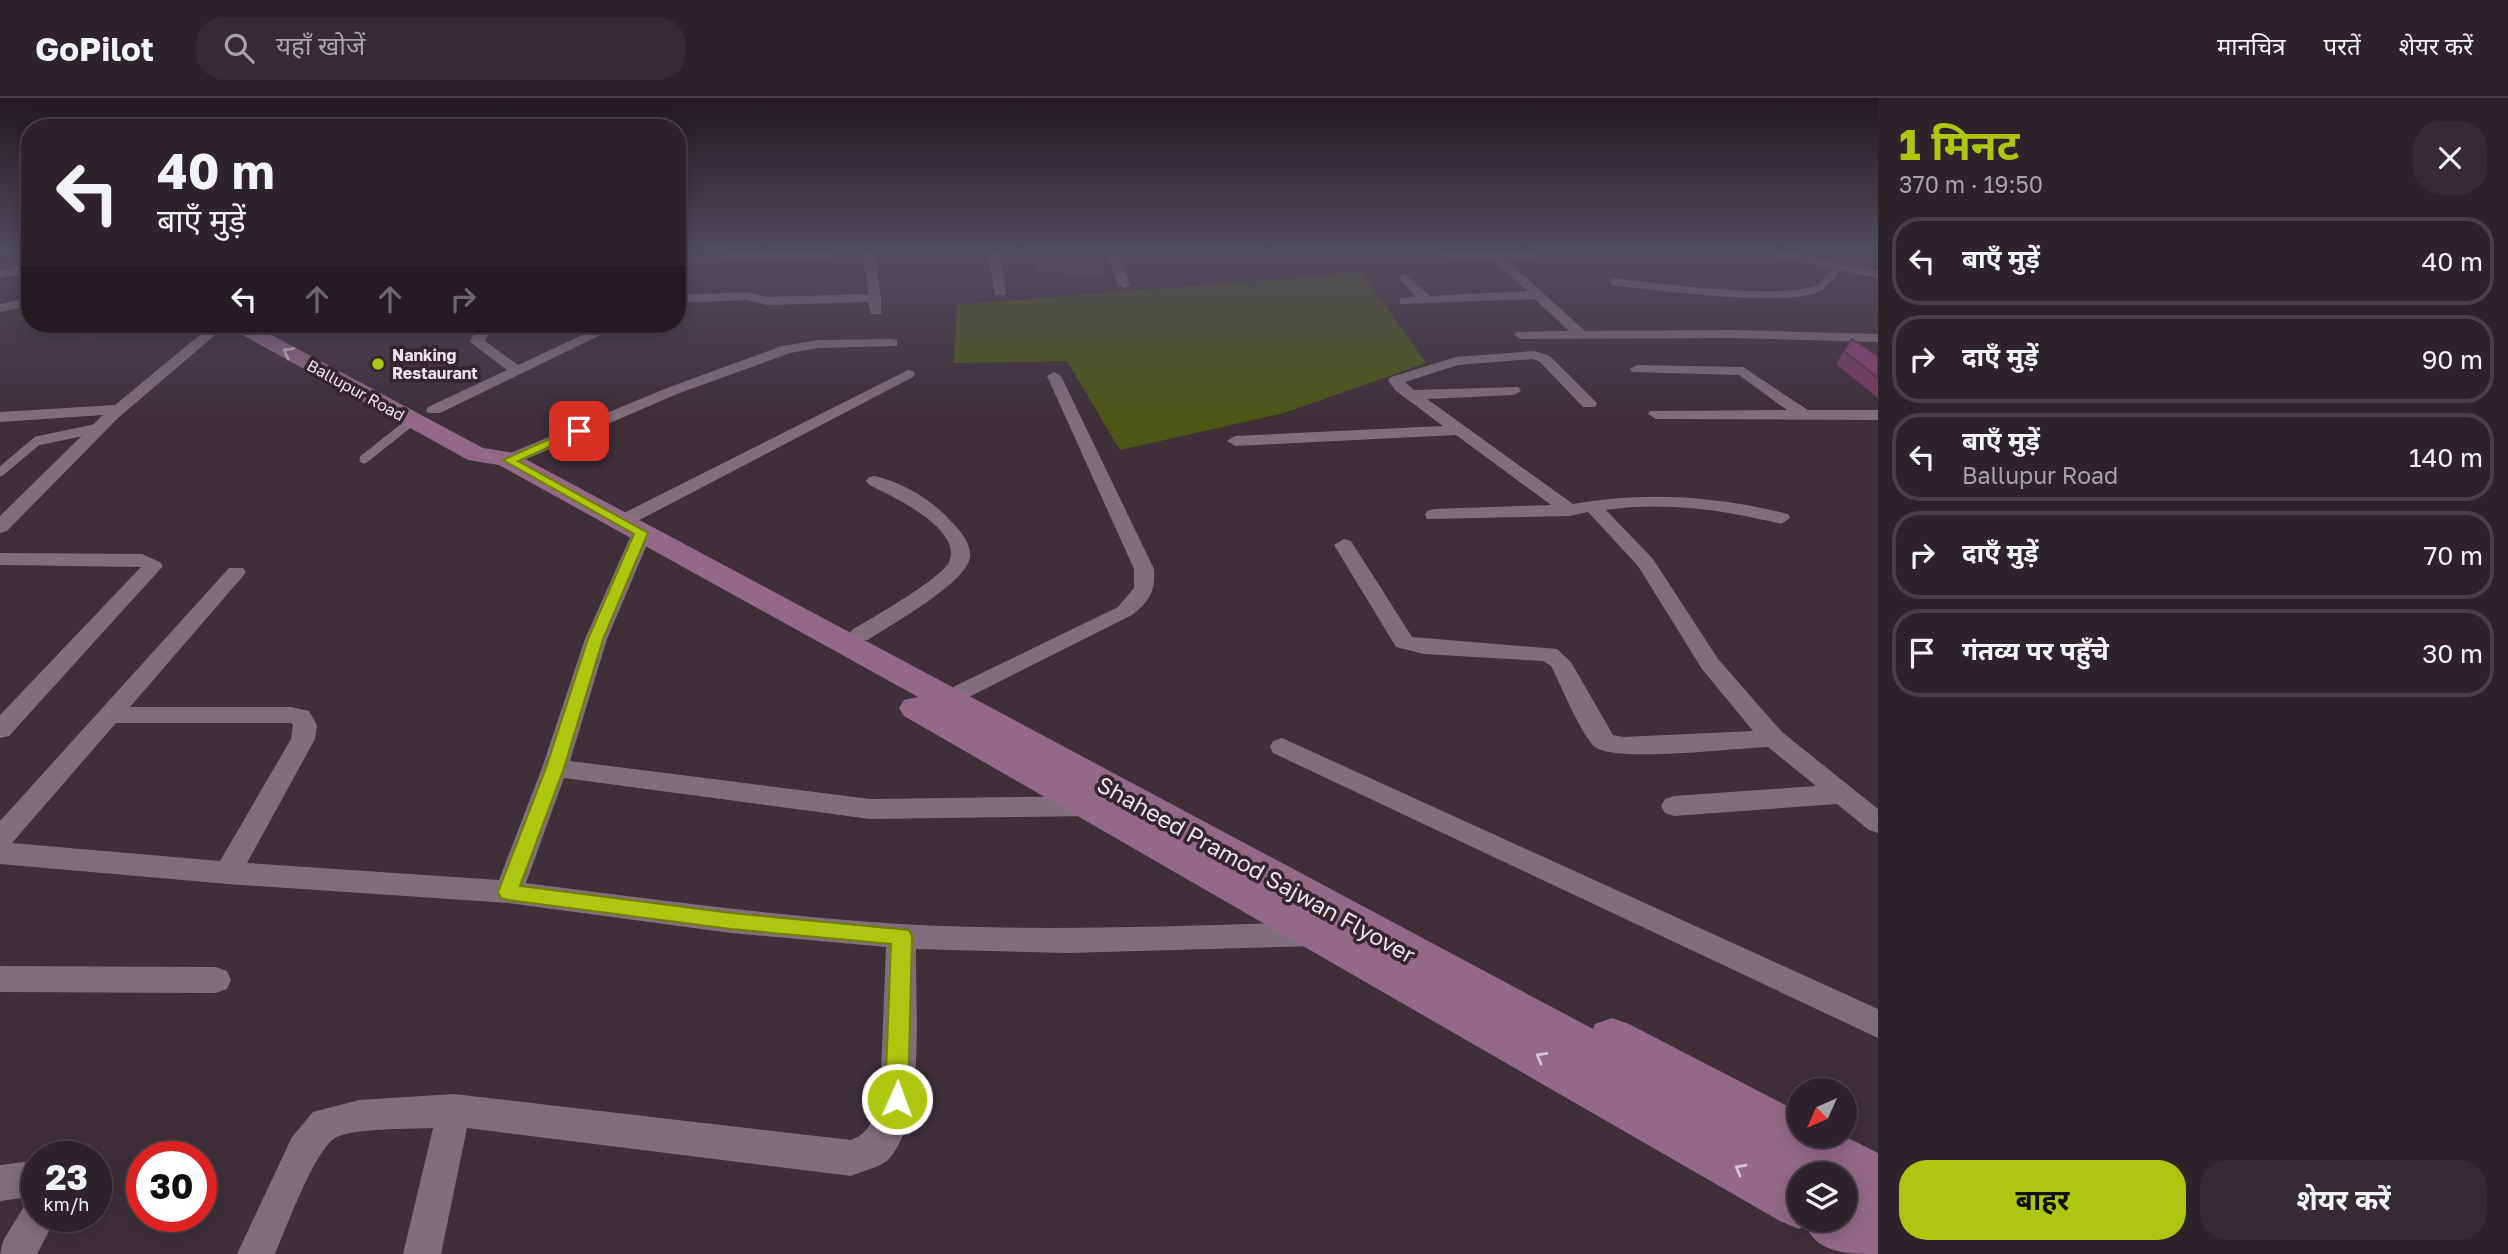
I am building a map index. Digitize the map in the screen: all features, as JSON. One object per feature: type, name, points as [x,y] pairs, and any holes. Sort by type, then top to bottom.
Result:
[{"type":"main road","name":"Ballupur Road","points":[[253,333],[412,421],[497,455],[702,564]]},
{"type":"main road","name":"Ballupur Road","points":[[292,333],[434,410],[497,455]]},
{"type":"main road","points":[[702,564],[744,574],[860,635],[1823,1162]]},
{"type":"main road","points":[[702,564],[719,591],[812,649],[1787,1195]]},
{"type":"main road","name":"Shaheed Pramod Sajwan Flyover","points":[[702,564],[1822,1162]]},
{"type":"main road","points":[[1857,1176],[1878,1181]]},
{"type":"main road","name":"Shaheed Pramod Sajwan Flyover","points":[[1857,1189],[1878,1211]]},
{"type":"main road","points":[[1851,1232],[1878,1247]]},
{"type":"street","points":[[1550,308],[1581,334]]},
{"type":"street","points":[[0,527],[99,428],[210,333]]},
{"type":"street","points":[[482,333],[477,342],[516,370]]},
{"type":"street","points":[[434,410],[596,333]]},
{"type":"street","points":[[1521,335],[1732,334],[1878,338]]},
{"type":"street","points":[[497,455],[787,349],[818,344],[892,343]]},
{"type":"street","points":[[1589,404],[1545,359],[1528,354],[1456,361],[1396,380],[1400,387],[1458,430],[1581,508],[1646,563],[1710,664],[1773,738],[1878,823]]},
{"type":"street","points":[[1637,369],[1743,371],[1802,413]]},
{"type":"street","points":[[508,892],[555,768],[631,527],[908,374]]},
{"type":"street","points":[[963,691],[1125,611],[1139,599],[1146,587],[1144,569],[1054,376]]},
{"type":"street","points":[[1411,395],[1513,390]]},
{"type":"street","points":[[0,417],[120,409]]},
{"type":"street","points":[[1657,414],[1878,415]]},
{"type":"street","points":[[1236,441],[1458,430]]},
{"type":"street","points":[[860,635],[950,573],[961,557],[959,547],[947,525],[936,513],[875,481]]},
{"type":"street","points":[[1434,515],[1581,508],[1616,502],[1699,503],[1782,517]]},
{"type":"street","points":[[1344,545],[1404,642],[1424,647],[1549,653],[1560,662],[1598,735],[1605,742],[1623,746],[1773,738]]},
{"type":"street","points":[[0,559],[142,560],[153,566],[5,718]]},
{"type":"street","points":[[0,839],[236,572]]},
{"type":"street","points":[[110,715],[301,717],[305,725],[303,740],[228,873]]},
{"type":"street","points":[[1282,747],[1878,1024]]},
{"type":"street","points":[[555,768],[870,809],[1091,806]]},
{"type":"street","points":[[1674,806],[1840,794]]},
{"type":"street","points":[[0,853],[228,873],[508,892],[731,921],[901,936],[1067,941],[1321,934]]},
{"type":"street","points":[[256,1254],[304,1149],[326,1124],[359,1116],[454,1111],[851,1158],[876,1148],[887,1130],[897,1099],[901,936]]},
{"type":"street","points":[[0,979],[216,980]]},
{"type":"street","points":[[422,1254],[454,1111]]},
{"type":"street","points":[[0,1182],[21,1181]]},
{"type":"street","points":[[16,1254],[29,1232]]},
{"type":"lane","points":[[364,459],[412,421]]},
{"type":"lane","points":[[0,472],[37,441],[99,428]]},
{"type":"green space","points":[[957,308],[1387,308],[1426,363],[1284,413],[1120,450],[1067,361],[954,363]]},
{"type":"building","points":[[1852,339],[1878,356],[1878,378],[1844,351]]},
{"type":"place","name":"Nanking Restaurant","points":[[378,364]]},
{"type":"route","points":[[579,431],[509,460],[642,533],[616,587],[596,639],[555,768],[508,892],[731,921],[901,936],[897,1099]]}]
